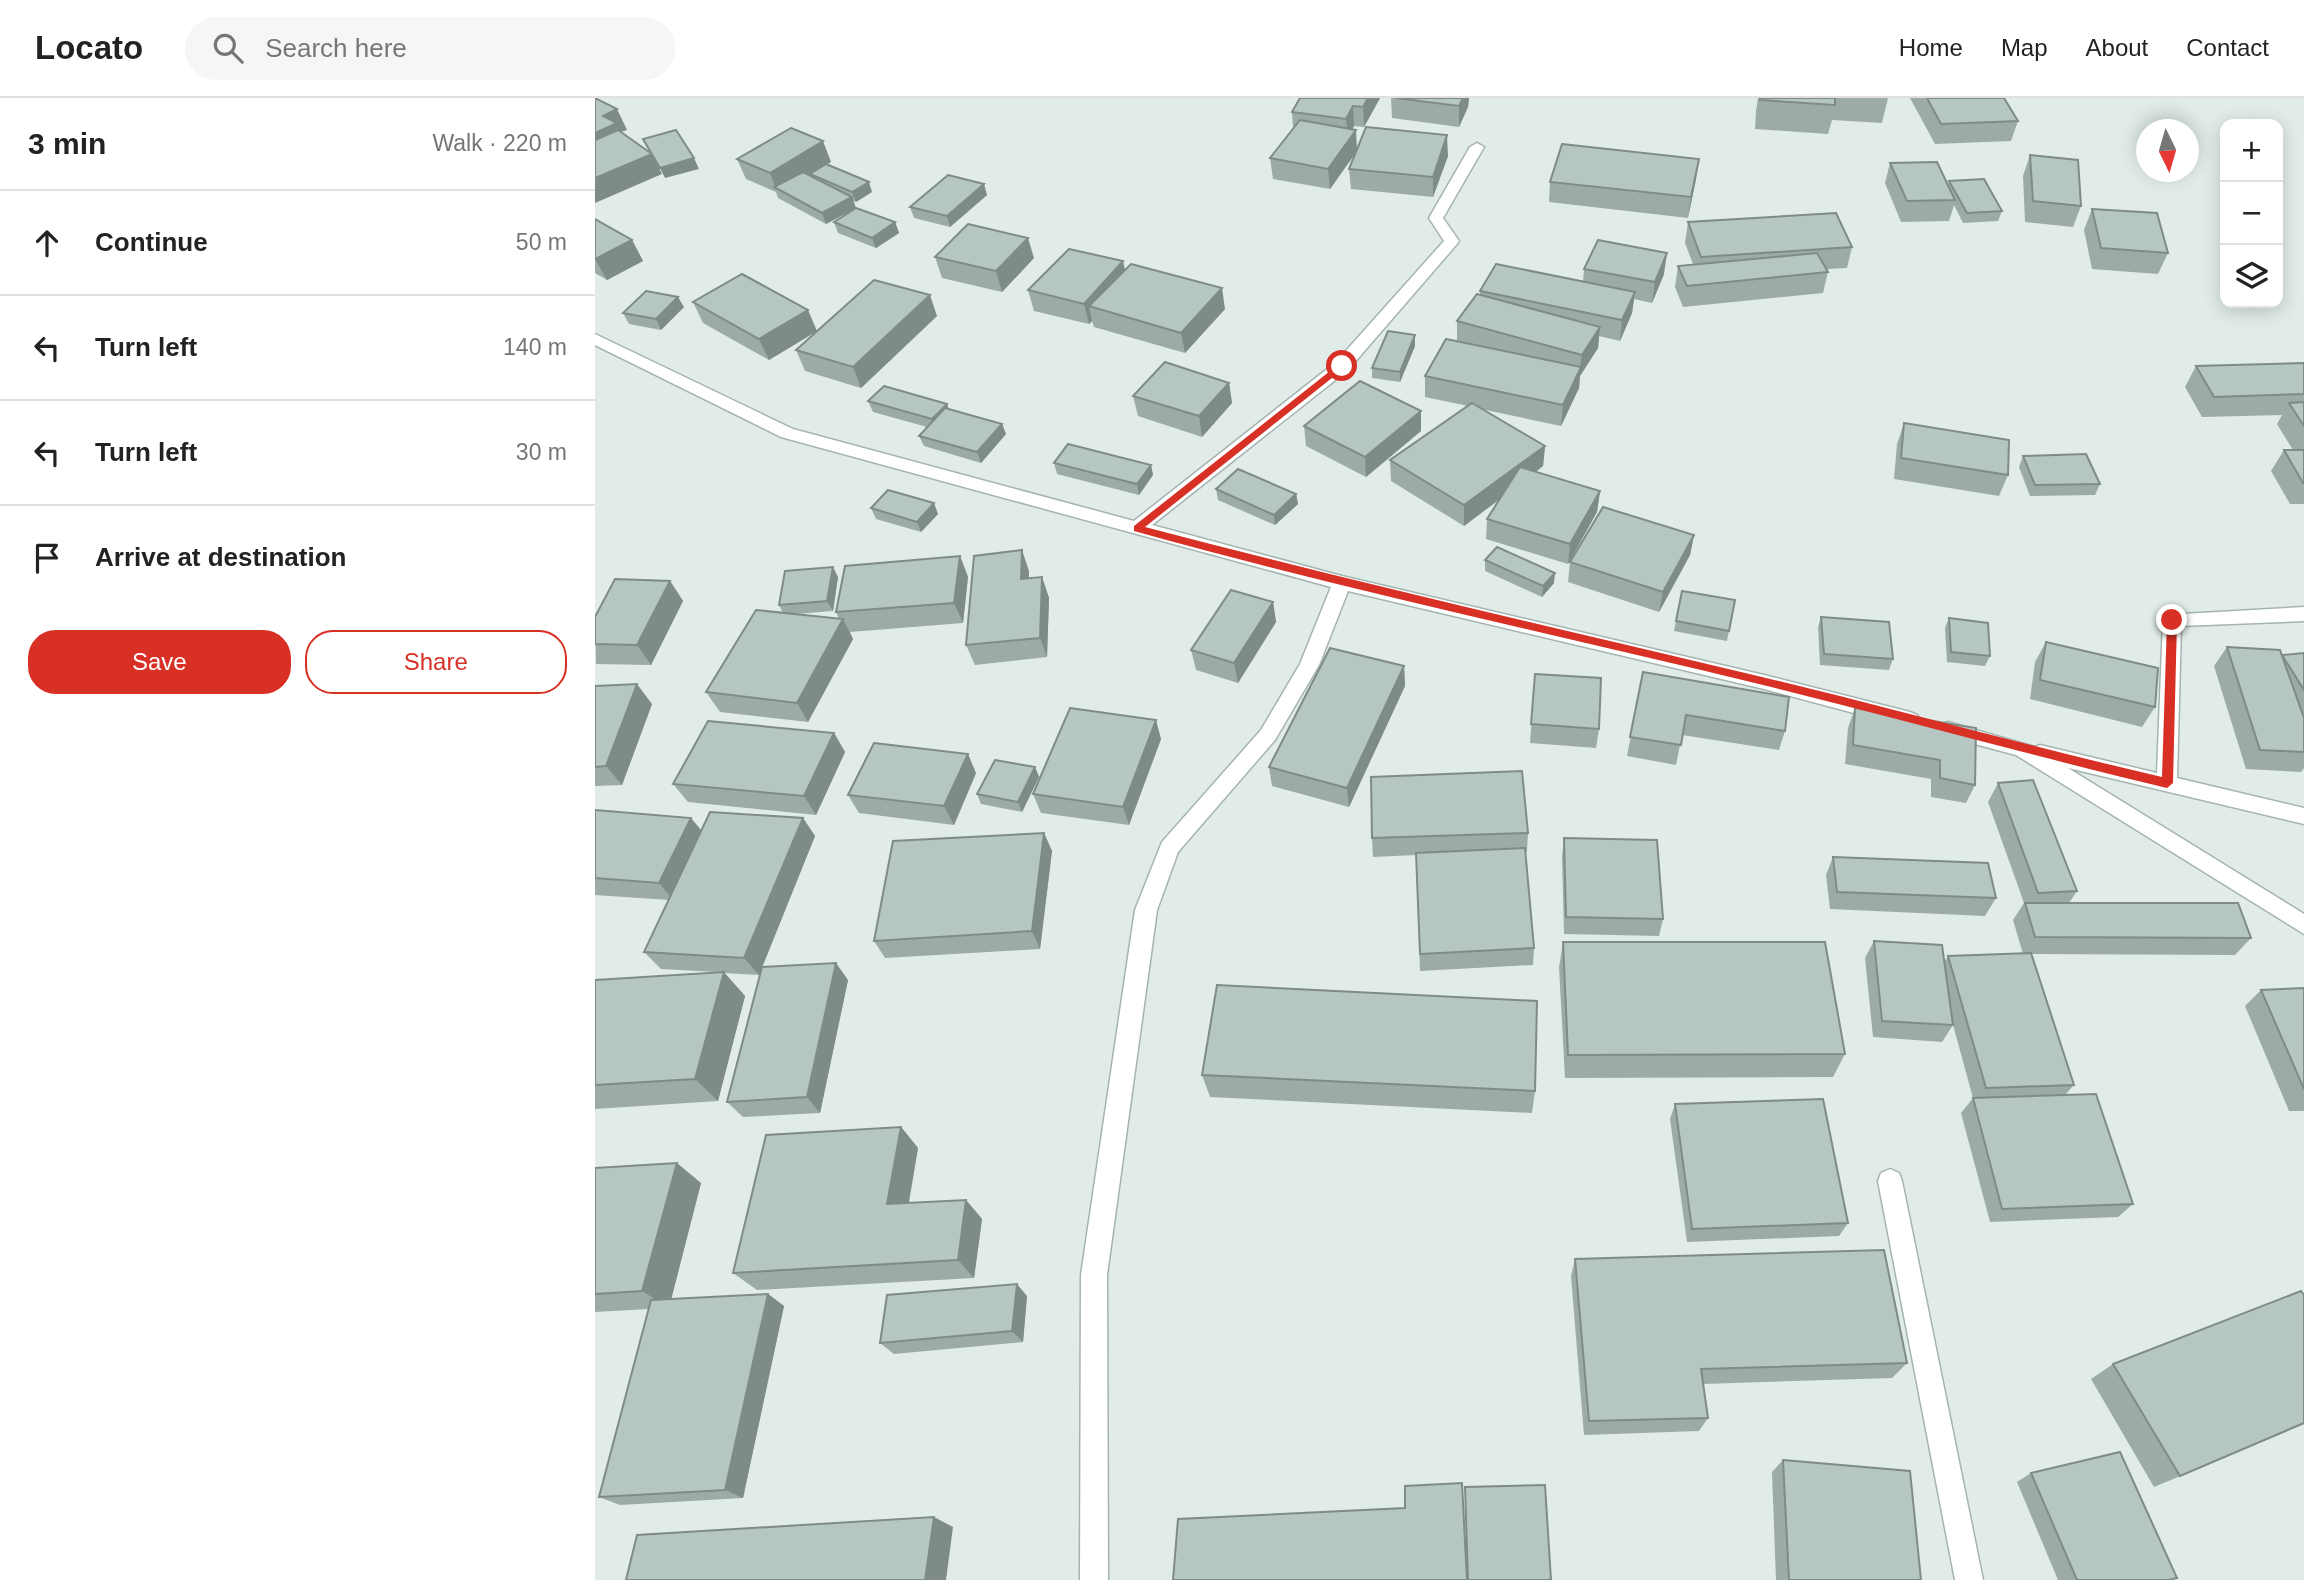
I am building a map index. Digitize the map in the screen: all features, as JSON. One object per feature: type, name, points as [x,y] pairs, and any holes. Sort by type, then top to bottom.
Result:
[{"type":"street","points":[[1137,528],[1342,366],[1453,242],[1436,219],[1477,147]]},
{"type":"street","points":[[595,339],[787,433],[1342,583],[1764,682],[2022,749],[2304,816]]},
{"type":"street","points":[[1094,1580],[1094,1275],[1146,910],[1170,848],[1268,735],[1309,665],[1342,583]]},
{"type":"street","points":[[2167,783],[2172,620],[2304,614]]},
{"type":"street","points":[[2022,749],[2304,925]]},
{"type":"street","points":[[1890,1181],[1969,1580]]},
{"type":"building","points":[[595,98],[617,109],[603,116],[617,123],[595,133]]},
{"type":"building","points":[[1300,98],[1368,98],[1363,107],[1353,106],[1346,119],[1292,112]]},
{"type":"building","points":[[1396,98],[1463,98],[1459,106]]},
{"type":"building","points":[[1835,98],[1835,105],[1760,100]]},
{"type":"building","points":[[1927,98],[2004,98],[2018,121],[1941,124]]},
{"type":"building","points":[[1300,120],[1356,130],[1328,169],[1270,158]]},
{"type":"building","points":[[1366,127],[1447,135],[1433,177],[1349,169]]},
{"type":"building","points":[[791,128],[823,141],[770,173],[737,159]]},
{"type":"building","points":[[618,130],[652,154],[595,178],[595,140]]},
{"type":"building","points":[[676,130],[694,158],[660,168],[643,139]]},
{"type":"building","points":[[1562,144],[1699,159],[1691,197],[1550,182]]},
{"type":"building","points":[[2030,155],[2078,160],[2081,206],[2033,201]]},
{"type":"building","points":[[1937,162],[1955,200],[1907,201],[1890,163]]},
{"type":"building","points":[[826,164],[869,182],[852,192],[810,174]]},
{"type":"building","points":[[803,172],[852,197],[822,213],[774,187]]},
{"type":"building","points":[[948,175],[984,184],[947,216],[910,207]]},
{"type":"building","points":[[1984,179],[2002,211],[1967,213],[1949,181]]},
{"type":"building","points":[[856,208],[895,222],[872,238],[834,222]]},
{"type":"building","points":[[2092,209],[2157,213],[2168,253],[2101,248]]},
{"type":"building","points":[[1836,213],[1852,247],[1701,257],[1688,222]]},
{"type":"building","points":[[595,219],[632,240],[595,259]]},
{"type":"building","points":[[968,224],[1028,238],[996,271],[935,257]]},
{"type":"building","points":[[1598,240],[1667,253],[1655,282],[1584,269]]},
{"type":"building","points":[[1069,249],[1123,261],[1084,304],[1028,290]]},
{"type":"building","points":[[1817,253],[1828,272],[1687,286],[1678,266]]},
{"type":"building","points":[[1131,264],[1222,288],[1181,333],[1089,306]]},
{"type":"building","points":[[1496,264],[1635,292],[1622,320],[1480,291]]},
{"type":"building","points":[[742,274],[808,310],[759,339],[693,302]]},
{"type":"building","points":[[874,280],[930,295],[853,367],[796,350]]},
{"type":"building","points":[[646,291],[678,297],[656,319],[623,313]]},
{"type":"building","points":[[1477,294],[1600,327],[1582,355],[1457,321]]},
{"type":"building","points":[[1388,331],[1415,335],[1400,372],[1372,368]]},
{"type":"building","points":[[1446,339],[1581,367],[1563,405],[1425,376]]},
{"type":"building","points":[[1165,362],[1229,383],[1199,416],[1133,396]]},
{"type":"building","points":[[2304,363],[2304,394],[2214,397],[2196,366]]},
{"type":"building","points":[[1360,381],[1421,411],[1365,457],[1304,426]]},
{"type":"building","points":[[884,386],[947,404],[932,419],[868,401]]},
{"type":"building","points":[[2304,402],[2304,426],[2289,403]]},
{"type":"building","points":[[1472,403],[1545,446],[1464,505],[1390,460]]},
{"type":"building","points":[[945,408],[1002,424],[977,452],[919,436]]},
{"type":"building","points":[[1904,423],[2009,440],[2008,475],[1901,458]]},
{"type":"building","points":[[1068,444],[1151,465],[1137,484],[1054,463]]},
{"type":"building","points":[[2284,450],[2304,450],[2304,483],[2303,483]]},
{"type":"building","points":[[2086,454],[2100,484],[2035,485],[2023,456]]},
{"type":"building","points":[[1520,467],[1600,491],[1570,544],[1487,519]]},
{"type":"building","points":[[1238,469],[1296,494],[1274,515],[1216,489]]},
{"type":"building","points":[[888,490],[934,503],[917,522],[871,508]]},
{"type":"building","points":[[1603,507],[1694,535],[1663,592],[1570,562]]},
{"type":"building","points":[[1497,547],[1555,573],[1543,586],[1485,560]]},
{"type":"building","points":[[1022,550],[1021,579],[1042,577],[1040,638],[966,645],[974,556]]},
{"type":"building","points":[[960,556],[954,603],[836,612],[845,566]]},
{"type":"building","points":[[833,567],[827,601],[779,605],[785,571]]},
{"type":"building","points":[[615,579],[670,581],[637,645],[595,644],[595,617]]},
{"type":"building","points":[[1231,590],[1273,602],[1234,663],[1191,650]]},
{"type":"building","points":[[1682,591],[1735,600],[1729,631],[1676,621]]},
{"type":"building","points":[[756,610],[843,619],[797,703],[706,692]]},
{"type":"building","points":[[1821,617],[1889,622],[1893,659],[1824,654]]},
{"type":"building","points":[[1949,618],[1988,623],[1990,656],[1951,652]]},
{"type":"building","points":[[2046,642],[2158,668],[2155,707],[2040,680]]},
{"type":"building","points":[[2227,647],[2280,650],[2304,718],[2304,752],[2260,750]]},
{"type":"building","points":[[1330,648],[1404,666],[1347,788],[1269,767]]},
{"type":"building","points":[[2304,653],[2304,690],[2282,655]]},
{"type":"building","points":[[1643,672],[1789,697],[1785,731],[1686,715],[1681,745],[1630,737]]},
{"type":"building","points":[[1535,674],[1601,678],[1599,729],[1531,724]]},
{"type":"building","points":[[637,684],[606,766],[595,767],[595,686]]},
{"type":"building","points":[[1070,708],[1156,720],[1123,807],[1033,794]]},
{"type":"building","points":[[1855,708],[1976,728],[1975,785],[1940,778],[1940,760],[1853,745]]},
{"type":"building","points":[[708,721],[834,733],[804,796],[673,784]]},
{"type":"building","points":[[874,743],[968,754],[944,806],[848,795]]},
{"type":"building","points":[[995,760],[1035,767],[1018,802],[977,794]]},
{"type":"building","points":[[1522,771],[1528,833],[1372,838],[1371,777]]},
{"type":"building","points":[[2033,780],[2077,891],[2038,893],[1998,783]]},
{"type":"building","points":[[595,810],[691,818],[659,883],[595,878]]},
{"type":"building","points":[[710,812],[803,818],[744,958],[644,952]]},
{"type":"building","points":[[1044,833],[1032,931],[874,941],[893,841]]},
{"type":"building","points":[[1564,838],[1657,840],[1663,919],[1566,917]]},
{"type":"building","points":[[1525,848],[1534,948],[1420,954],[1416,853]]},
{"type":"building","points":[[1833,857],[1988,863],[1996,898],[1837,892]]},
{"type":"building","points":[[2025,903],[2238,903],[2251,938],[2035,937]]},
{"type":"building","points":[[1874,941],[1942,945],[1953,1025],[1882,1021]]},
{"type":"building","points":[[1563,942],[1825,942],[1845,1054],[1568,1055]]},
{"type":"building","points":[[2031,953],[2074,1085],[1986,1088],[1948,956]]},
{"type":"building","points":[[836,963],[807,1097],[727,1102],[762,967]]},
{"type":"building","points":[[724,972],[695,1079],[595,1085],[595,980]]},
{"type":"building","points":[[1217,985],[1537,1001],[1535,1091],[1202,1075]]},
{"type":"building","points":[[2304,988],[2304,1089],[2261,990]]},
{"type":"building","points":[[2096,1094],[2133,1204],[2002,1209],[1973,1098]]},
{"type":"building","points":[[1823,1099],[1848,1223],[1692,1229],[1675,1104]]},
{"type":"building","points":[[901,1127],[887,1204],[966,1200],[958,1260],[733,1273],[766,1135]]},
{"type":"building","points":[[677,1163],[642,1291],[595,1294],[595,1168]]},
{"type":"building","points":[[1884,1250],[1907,1363],[1701,1369],[1708,1418],[1589,1421],[1575,1259]]},
{"type":"building","points":[[1017,1284],[1012,1331],[880,1343],[887,1295]]},
{"type":"building","points":[[2301,1291],[2304,1295],[2304,1423],[2180,1476],[2113,1364]]},
{"type":"building","points":[[768,1294],[725,1490],[599,1497],[651,1300]]},
{"type":"building","points":[[2120,1452],[2177,1578],[2077,1580],[2031,1473]]},
{"type":"building","points":[[1783,1460],[1910,1471],[1921,1580],[1789,1580]]},
{"type":"building","points":[[1462,1483],[1467,1580],[1173,1580],[1178,1519],[1405,1508],[1405,1486]]},
{"type":"building","points":[[1545,1485],[1551,1580],[1468,1580],[1465,1487]]},
{"type":"building","points":[[934,1517],[925,1580],[626,1580],[637,1535]]},
{"type":"route","points":[[1342,366],[1137,528],[1342,583],[1764,682],[2022,749],[2167,783],[2172,620]]}]
